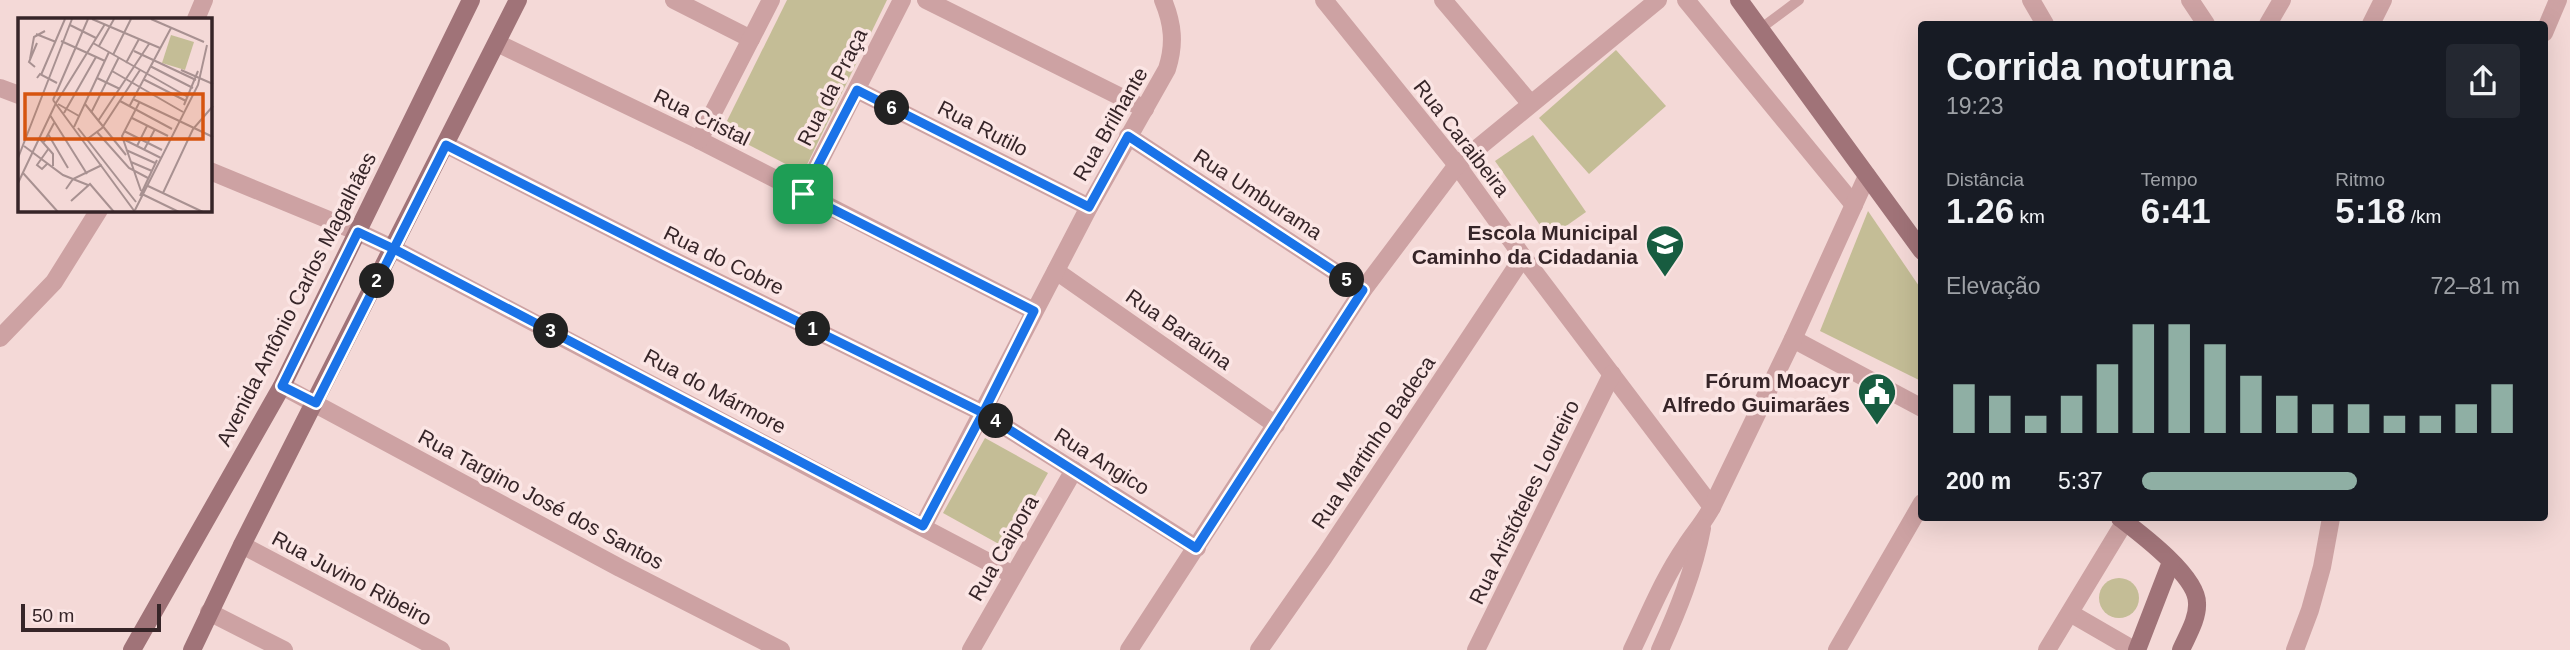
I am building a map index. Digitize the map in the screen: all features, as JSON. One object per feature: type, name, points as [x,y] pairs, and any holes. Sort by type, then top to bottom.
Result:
[{"type":"street","points":[[196,18],[204,0]]},
{"type":"street","name":"Avenida Antônio Carlos Magalhães","points":[[132,650],[282,386],[471,0]]},
{"type":"street","points":[[192,650],[242,545],[518,0]]},
{"type":"street","points":[[674,0],[751,39]]},
{"type":"street","points":[[699,140],[771,0]]},
{"type":"street","name":"Rua da Praça","points":[[803,194],[902,0]]},
{"type":"street","points":[[926,0],[1145,109]]},
{"type":"street","name":"Rua Brilhante","points":[[923,526],[1089,207],[1167,69],[1173,52],[1171,21],[1163,0]]},
{"type":"street","name":"Rua Caraibeira","points":[[1324,0],[1457,165],[1712,507]]},
{"type":"street","points":[[1443,0],[1530,103]]},
{"type":"street","points":[[1129,650],[1363,290],[1457,165],[1658,0]]},
{"type":"street","points":[[1686,0],[1854,205]]},
{"type":"street","points":[[1739,0],[1918,246]]},
{"type":"street","points":[[2031,0],[2043,21]]},
{"type":"street","points":[[2190,0],[2204,21]]},
{"type":"street","points":[[2270,21],[2282,0]]},
{"type":"street","points":[[2548,24],[2558,0]]},
{"type":"street","name":"Rua Cristal","points":[[497,43],[699,140],[1034,311]]},
{"type":"street","points":[[0,88],[18,95]]},
{"type":"street","name":"Rua Rutilo","points":[[857,90],[1089,207]]},
{"type":"street","name":"Rua Umburama","points":[[1128,136],[1363,290]]},
{"type":"street","name":"Rua do Cobre","points":[[446,145],[983,413]]},
{"type":"street","name":"Rua do Mármore","points":[[212,173],[394,249],[1013,575]]},
{"type":"street","points":[[1632,650],[1672,569],[1685,546],[1703,525],[1712,507],[1793,339],[1867,176]]},
{"type":"street","points":[[0,338],[54,282],[98,212]]},
{"type":"street","name":"Rua Martinho Badeca","points":[[1259,650],[1523,257]]},
{"type":"street","name":"Rua Baraúna","points":[[1056,271],[1276,425]]},
{"type":"street","points":[[1793,339],[1918,406]]},
{"type":"street","name":"Rua Aristóteles Loureiro","points":[[1476,650],[1612,374]]},
{"type":"street","name":"Rua Targino José dos Santos","points":[[282,386],[620,568],[780,650]]},
{"type":"street","name":"Rua Angico","points":[[983,413],[1196,548]]},
{"type":"street","name":"Rua Caipora","points":[[971,650],[1074,470]]},
{"type":"street","points":[[1836,650],[1918,510]]},
{"type":"street","points":[[2047,650],[2123,521]]},
{"type":"street","points":[[2126,521],[2192,585],[2198,601],[2195,617],[2181,650]]},
{"type":"street","points":[[2295,650],[2322,567],[2330,521]]},
{"type":"street","points":[[1660,650],[1689,584],[1703,525]]},
{"type":"street","name":"Rua Juvino Ribeiro","points":[[242,545],[440,650]]},
{"type":"street","points":[[2070,612],[2136,650],[2171,562]]},
{"type":"street","points":[[209,612],[284,650]]},
{"type":"lane","points":[[1760,29],[1799,0]]},
{"type":"shaded area","points":[[787,0],[887,0],[803,173],[722,131]]},
{"type":"shaded area","points":[[1616,50],[1666,106],[1589,174],[1539,118]]},
{"type":"shaded area","points":[[1533,135],[1586,212],[1549,238],[1495,161]]},
{"type":"shaded area","points":[[1868,211],[1918,285],[1918,380],[1820,331]]},
{"type":"shaded area","points":[[985,438],[1048,473],[1006,548],[943,513]]},
{"type":"shaded area","points":[[2119,578],[2127,579],[2133,584],[2138,590],[2138,606],[2133,612],[2127,617],[2119,618],[2111,617],[2105,612],[2100,606],[2099,598],[2100,590],[2105,584],[2111,579]]},
{"type":"place","name":"Escola Municipal Caminho da Cidadania","points":[[1665,278]]},
{"type":"place","name":"Fórum Moacyr Alfredo Guimarães","points":[[1877,426]]},
{"type":"route","points":[[803,194],[857,90],[1089,207],[1128,136],[1363,290],[1196,548],[983,413],[923,526],[658,386],[394,249],[358,232],[282,386],[316,403],[394,249],[446,145],[983,413],[1034,311],[803,194]]}]
